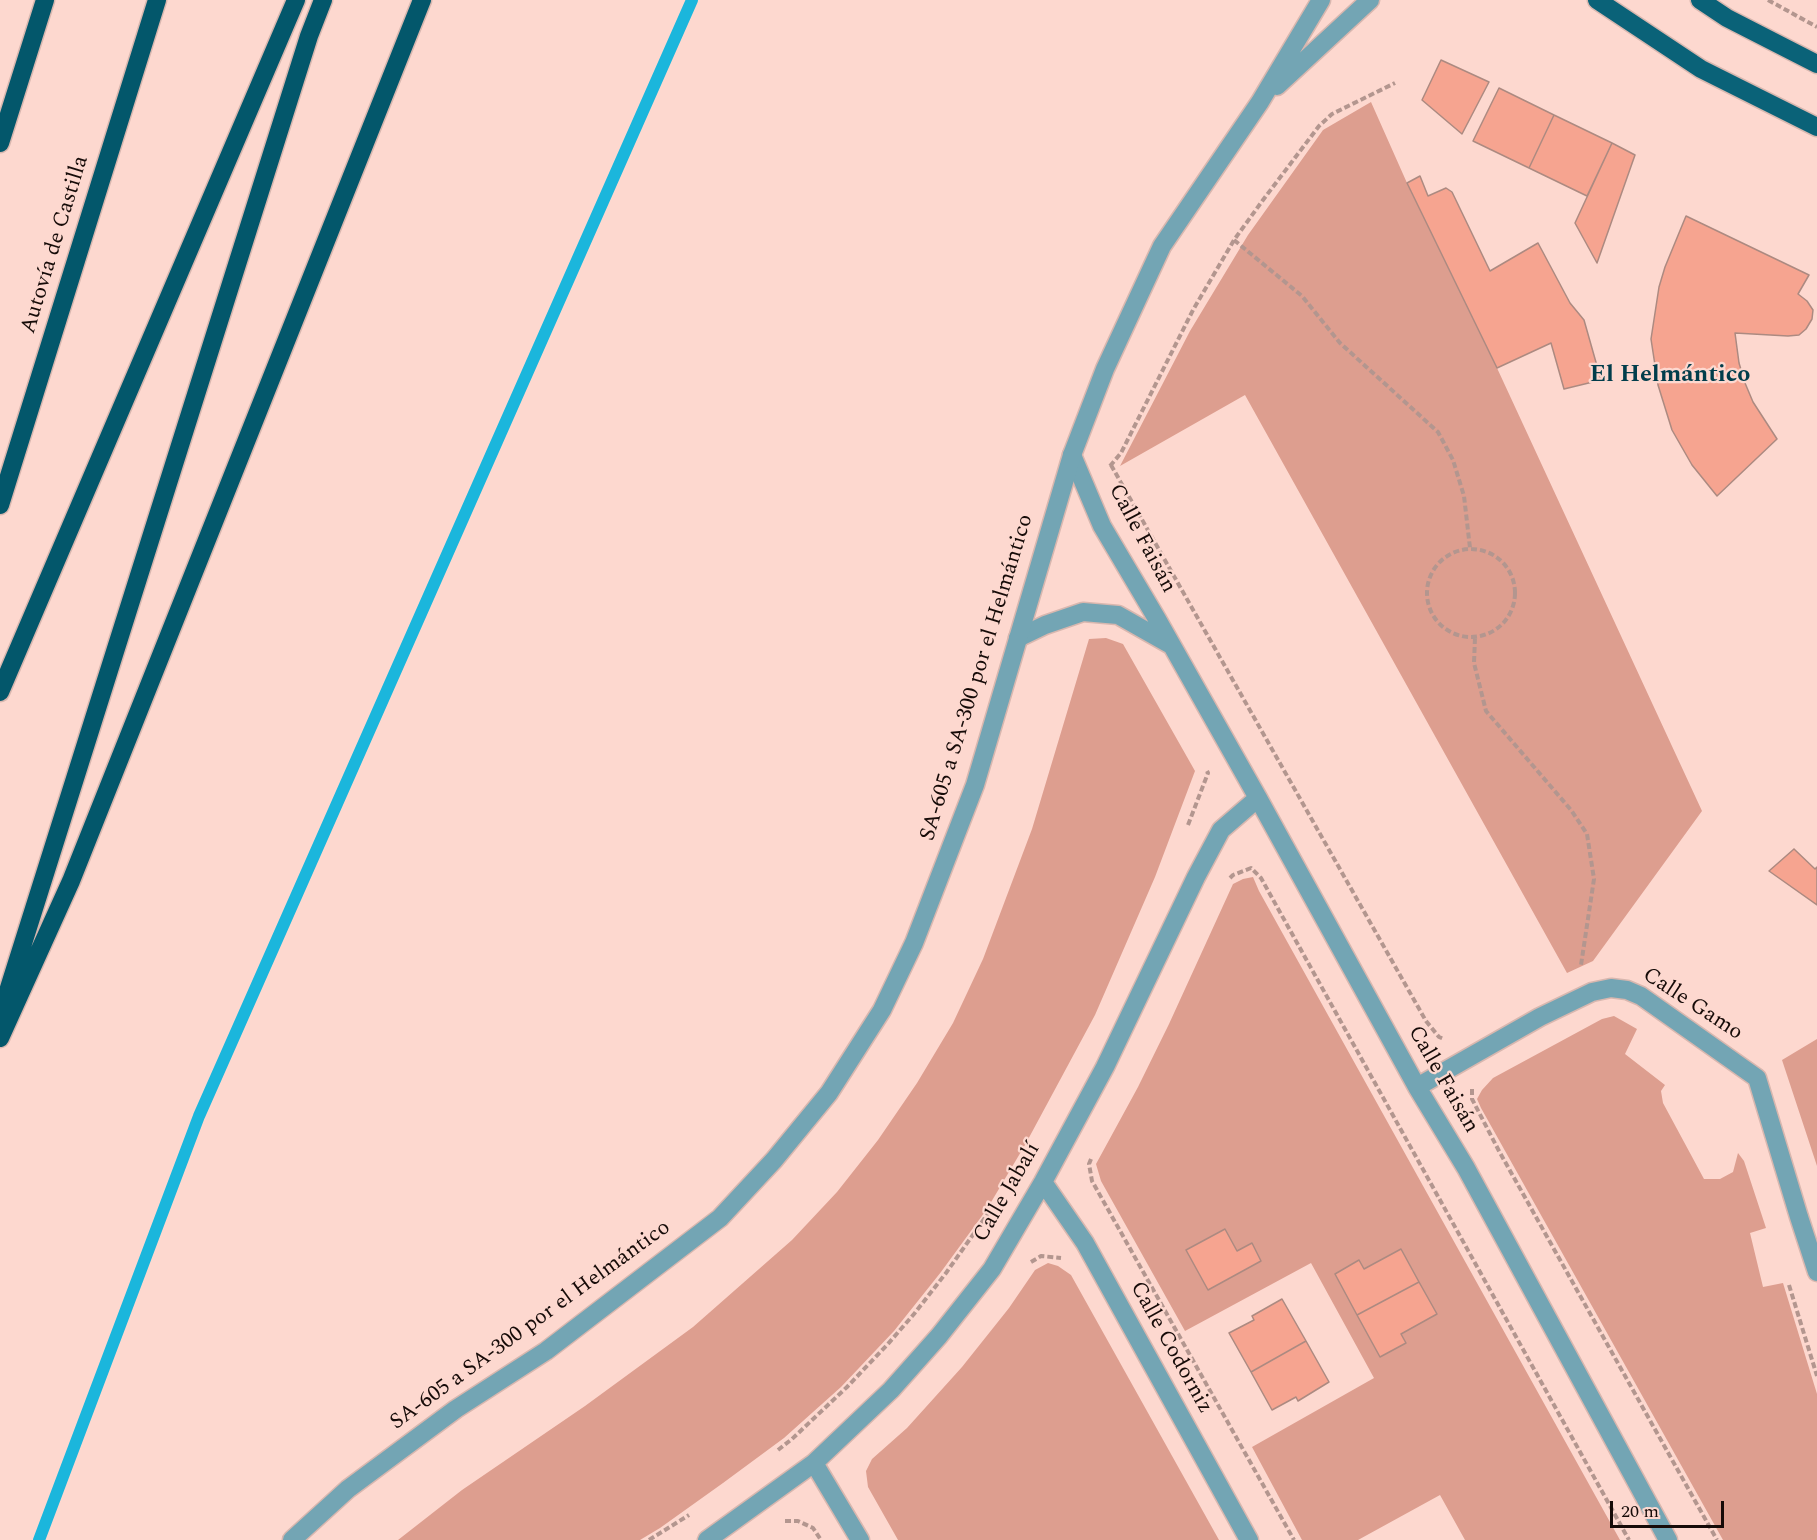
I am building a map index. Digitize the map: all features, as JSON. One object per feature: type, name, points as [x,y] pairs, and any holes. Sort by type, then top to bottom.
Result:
[{"type":"highway","points":[[0,143],[45,0]]},
{"type":"highway","name":"Autovía de Castilla","points":[[0,505],[157,0]]},
{"type":"highway","points":[[0,692],[296,0]]},
{"type":"highway","points":[[0,1017],[322,0]]},
{"type":"highway","points":[[0,1038],[71,881],[422,0]]},
{"type":"highway","points":[[1597,0],[1701,69],[1817,127]]},
{"type":"highway","points":[[1700,0],[1727,18],[1817,64]]},
{"type":"street","name":"SA-605 a SA-300 por el Helmántico","points":[[292,1540],[348,1489],[456,1409],[546,1351],[720,1218],[774,1160],[829,1093],[882,1010],[914,943],[975,785],[1072,455],[1105,369],[1162,246],[1260,102],[1321,0]]},
{"type":"street","name":"SA-605 a SA-300 por el Helmántico","points":[[1260,102],[1370,0]]},
{"type":"street","name":"Calle Faisán","points":[[1072,455],[1102,526],[1258,798],[1417,1087],[1466,1168],[1668,1540]]},
{"type":"street","points":[[1018,638],[1083,612],[1118,615],[1171,645]]},
{"type":"street","name":"Calle Jabalí","points":[[707,1540],[814,1463],[891,1390],[939,1336],[992,1269],[1043,1182],[1105,1067],[1221,830],[1258,798]]},
{"type":"street","name":"Calle Gamo","points":[[1417,1087],[1540,1017],[1592,992],[1611,988],[1627,990],[1641,996],[1757,1078],[1817,1272]]},
{"type":"street","name":"Calle Codorniz","points":[[1043,1182],[1085,1243],[1249,1540]]},
{"type":"street","points":[[814,1463],[860,1540]]},
{"type":"path","points":[[1768,0],[1817,27]]},
{"type":"path","points":[[1087,492],[1121,453],[1193,310],[1234,240],[1318,126],[1332,114],[1395,83]]},
{"type":"path","points":[[1234,240],[1302,296],[1340,343],[1438,432],[1453,460],[1464,496],[1470,548]]},
{"type":"path","points":[[1111,465],[1426,1021],[1439,1037],[1451,1041]]},
{"type":"path","points":[[1470,548],[1493,553],[1509,568],[1516,590],[1512,613],[1497,630],[1475,638],[1452,633],[1434,618],[1426,596],[1431,572],[1447,555],[1470,548]]},
{"type":"path","points":[[1475,638],[1474,663],[1486,711],[1571,810],[1587,834],[1594,879],[1580,972]]},
{"type":"path","points":[[1184,834],[1208,773],[1203,763]]},
{"type":"path","points":[[1227,883],[1233,875],[1251,868],[1261,878],[1629,1540]]},
{"type":"path","points":[[1477,1081],[1472,1089],[1472,1099],[1499,1151],[1717,1540]]},
{"type":"path","points":[[1093,1156],[1089,1164],[1092,1181],[1294,1540]]},
{"type":"path","points":[[774,1453],[847,1387],[887,1345],[946,1273],[991,1209]]},
{"type":"path","points":[[1025,1266],[1041,1256],[1060,1258],[1066,1263]]},
{"type":"path","points":[[1789,1285],[1817,1376]]},
{"type":"path","points":[[649,1540],[693,1512]]},
{"type":"path","points":[[783,1521],[798,1521],[813,1528],[821,1540]]},
{"type":"shaded area","points":[[1371,102],[1702,811],[1593,961],[1567,973],[1245,395],[1120,466],[1190,331],[1248,235],[1323,130]]},
{"type":"shaded area","points":[[1106,638],[1123,644],[1195,771],[1155,877],[1095,1015],[1025,1145],[987,1209],[941,1272],[894,1331],[841,1387],[784,1438],[640,1540],[398,1540],[462,1490],[585,1406],[693,1327],[792,1240],[837,1192],[878,1140],[917,1083],[953,1023],[983,959],[1032,829],[1089,639]]},
{"type":"shaded area","points":[[1253,877],[1620,1540],[1465,1540],[1440,1495],[1358,1540],[1302,1540],[1252,1447],[1374,1378],[1311,1263],[1185,1331],[1101,1181],[1096,1164],[1169,1024],[1233,884]]},
{"type":"shaded area","points":[[1614,1016],[1637,1029],[1625,1054],[1665,1085],[1661,1091],[1663,1103],[1704,1179],[1720,1179],[1733,1172],[1738,1153],[1744,1161],[1766,1228],[1750,1233],[1763,1287],[1783,1283],[1817,1394],[1817,1540],[1723,1540],[1477,1099],[1493,1078],[1602,1019]]},
{"type":"shaded area","points":[[1817,1039],[1817,1166],[1782,1060]]},
{"type":"shaded area","points":[[1048,1263],[1058,1266],[1071,1275],[1219,1540],[898,1540],[868,1487],[866,1471],[872,1459],[907,1428],[962,1367],[1009,1308],[1035,1270]]},
{"type":"building","points":[[1441,60],[1489,82],[1462,134],[1422,100]]},
{"type":"building","points":[[1499,88],[1554,115],[1529,168],[1473,141]]},
{"type":"building","points":[[1554,115],[1612,143],[1587,196],[1529,168]]},
{"type":"building","points":[[1612,143],[1635,155],[1597,263],[1575,223]]},
{"type":"building","points":[[1420,176],[1428,196],[1446,188],[1452,192],[1490,271],[1538,243],[1570,303],[1584,320],[1601,380],[1564,389],[1551,343],[1497,368],[1407,183]]},
{"type":"building","points":[[1686,216],[1809,275],[1798,294],[1813,310],[1812,319],[1799,335],[1735,333],[1739,363],[1745,383],[1753,402],[1777,439],[1717,496],[1692,465],[1672,430],[1658,385],[1651,339],[1659,287]]},
{"type":"building","points":[[1794,849],[1815,869],[1817,867],[1817,905],[1769,871]]},
{"type":"building","points":[[1225,1229],[1237,1251],[1252,1243],[1261,1261],[1208,1290],[1186,1250]]},
{"type":"building","points":[[1401,1249],[1419,1282],[1357,1315],[1335,1274],[1359,1260],[1364,1269]]},
{"type":"building","points":[[1419,1282],[1437,1314],[1401,1334],[1406,1343],[1380,1357],[1357,1315]]},
{"type":"building","points":[[1282,1299],[1306,1341],[1251,1372],[1229,1333],[1254,1320],[1252,1316]]},
{"type":"building","points":[[1306,1341],[1329,1382],[1298,1401],[1296,1397],[1272,1410],[1251,1372]]},
{"type":"waterway","points":[[39,1540],[199,1116],[692,0]]},
{"type":"district","name":"El Helmántico","points":[[1670,376]]}]
